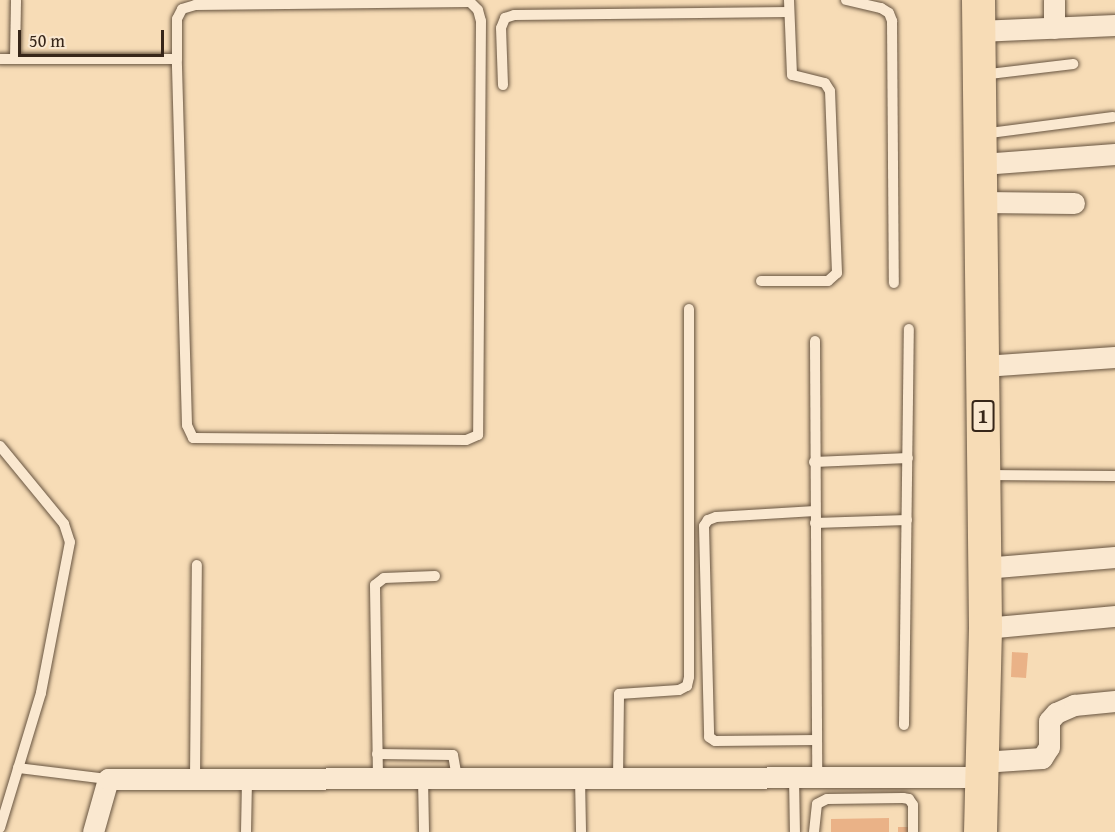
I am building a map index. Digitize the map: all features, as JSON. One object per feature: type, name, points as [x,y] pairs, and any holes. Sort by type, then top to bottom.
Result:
[{"type":"main road","name":"1","points":[[978,15],[982,149],[985,627],[980,832]]},
{"type":"street","points":[[1054,0],[1054,28]]},
{"type":"street","points":[[978,15],[1054,28],[1115,25]]},
{"type":"street","points":[[982,149],[1115,154]]},
{"type":"street","points":[[982,202],[1074,203]]},
{"type":"street","points":[[983,366],[1115,357]]},
{"type":"street","points":[[984,568],[1115,557]]},
{"type":"street","points":[[985,627],[1115,616]]},
{"type":"street","points":[[93,832],[108,779],[818,777],[982,769],[1042,758],[1049,747],[1049,721],[1056,713],[1074,705],[1115,701]]},
{"type":"lane","points":[[15,59],[16,0]]},
{"type":"lane","points":[[761,281],[828,281],[837,273],[830,91],[825,83],[792,75],[789,0]]},
{"type":"lane","points":[[846,0],[880,8],[889,13],[892,21],[894,283]]},
{"type":"lane","points":[[448,1],[470,2],[478,10],[481,21],[480,425],[478,435],[466,440],[193,438],[188,425],[177,59],[177,19],[182,9],[195,3],[448,1]]},
{"type":"lane","points":[[503,85],[501,28],[505,18],[514,15],[789,12]]},
{"type":"lane","points":[[0,59],[177,59]]},
{"type":"lane","points":[[979,75],[1073,64]]},
{"type":"lane","points":[[982,149],[1113,117]]},
{"type":"lane","points":[[618,778],[620,694],[679,690],[687,686],[689,677],[689,309]]},
{"type":"lane","points":[[904,725],[909,329]]},
{"type":"lane","points":[[815,341],[814,511],[818,777]]},
{"type":"lane","points":[[0,446],[64,524],[70,542],[41,693],[0,828]]},
{"type":"lane","points":[[814,462],[908,458]]},
{"type":"lane","points":[[983,475],[1115,476]]},
{"type":"lane","points":[[814,511],[716,517],[708,520],[704,526],[709,737],[715,741],[817,740]]},
{"type":"lane","points":[[815,523],[907,520]]},
{"type":"lane","points":[[195,779],[198,565]]},
{"type":"lane","points":[[378,778],[375,585],[384,578],[435,576]]},
{"type":"lane","points":[[377,754],[453,754],[457,778]]},
{"type":"lane","points":[[18,768],[108,779]]},
{"type":"lane","points":[[794,777],[795,832]]},
{"type":"lane","points":[[423,778],[424,832]]},
{"type":"lane","points":[[580,778],[581,832]]},
{"type":"lane","points":[[246,832],[247,779]]},
{"type":"lane","points":[[814,832],[817,804],[827,799],[903,798],[909,799],[913,805],[913,832]]},
{"type":"building","points":[[1012,652],[1028,653],[1026,678],[1011,677]]},
{"type":"building","points":[[889,818],[889,832],[831,832],[831,819]]},
{"type":"building","points":[[898,827],[911,827],[911,832],[898,832]]}]
